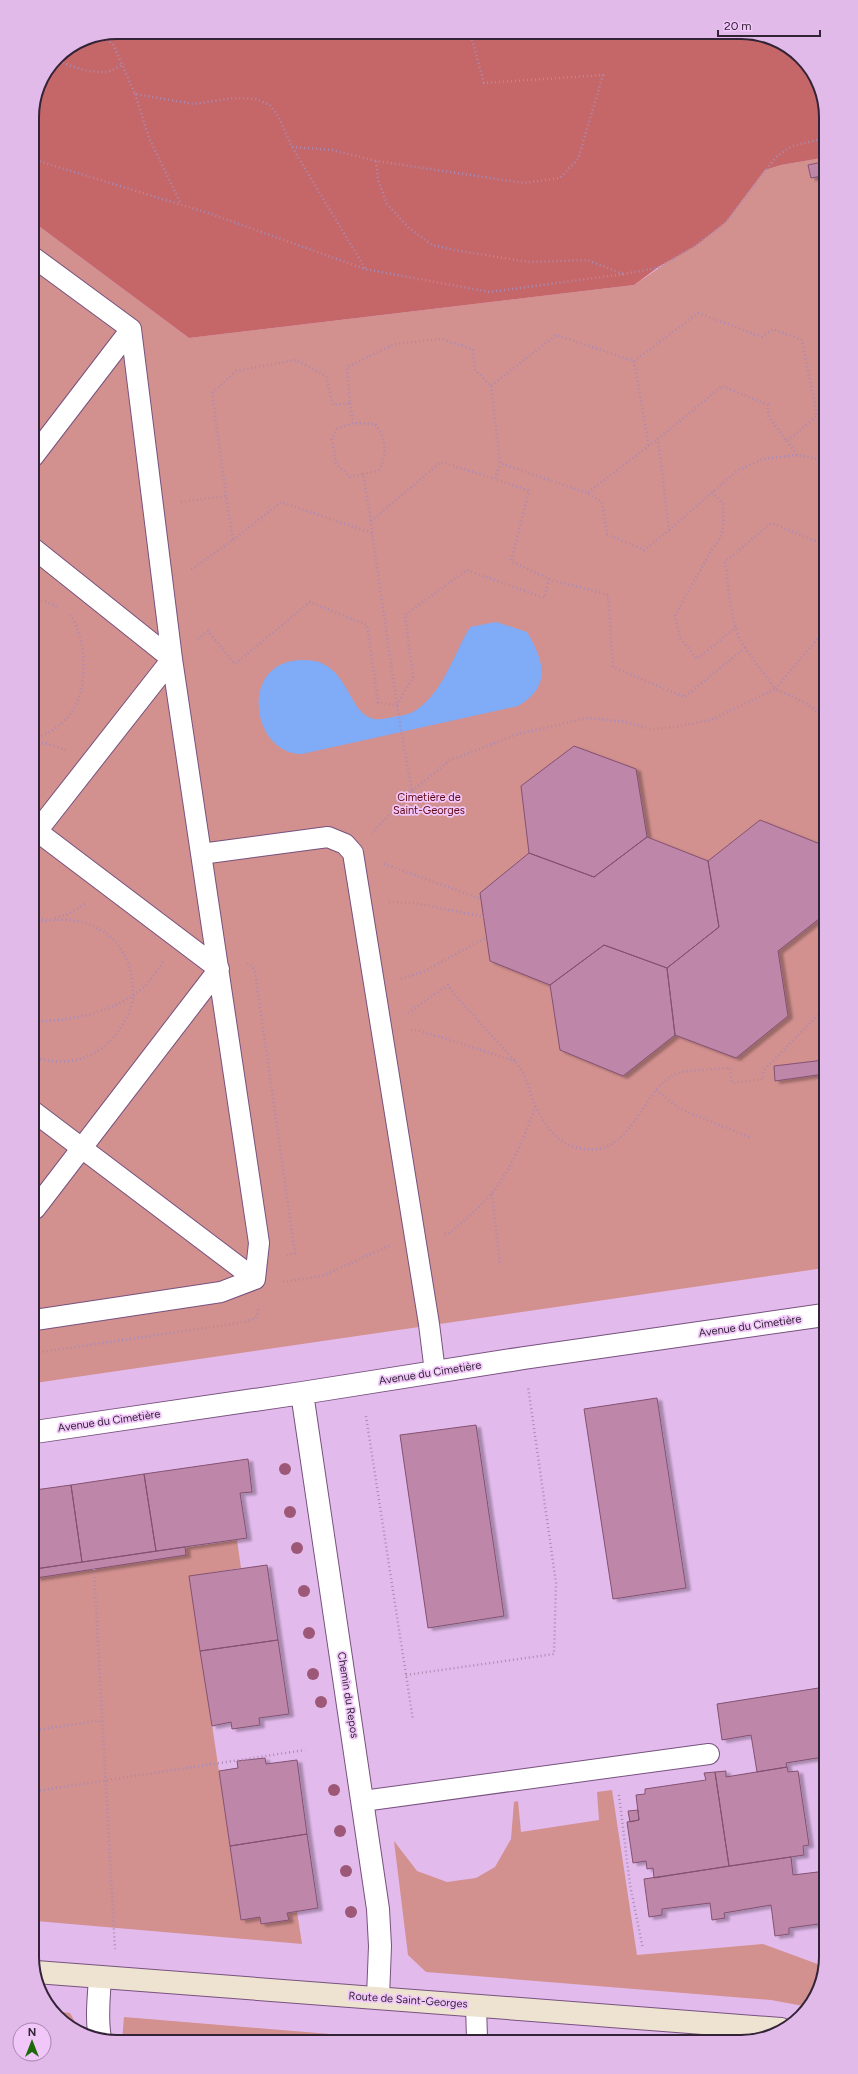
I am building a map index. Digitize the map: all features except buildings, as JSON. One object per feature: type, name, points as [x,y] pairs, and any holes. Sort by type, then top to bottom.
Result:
[{"type":"street","name":"Avenue du Cimetière","points":[[39,1431],[302,1394],[524,1358],[819,1316]]},
{"type":"street","name":"Chemin du Repos","points":[[302,1394],[364,1801],[378,1909],[380,1946],[378,1997]]},
{"type":"street","name":"Route de Saint-Georges","points":[[40,1972],[772,2028]]},
{"type":"street","points":[[99,2033],[98,2026],[100,1977]]},
{"type":"lane","points":[[39,262],[131,329],[172,659],[259,1243],[256,1271]]},
{"type":"lane","points":[[39,449],[131,329]]},
{"type":"lane","points":[[39,553],[172,659]]},
{"type":"lane","points":[[39,827],[172,659]]},
{"type":"lane","points":[[39,835],[219,969]]},
{"type":"lane","points":[[201,854],[328,837],[345,844],[354,857],[415,1235],[435,1372]]},
{"type":"lane","points":[[39,1204],[219,969]]},
{"type":"lane","points":[[39,1116],[256,1271]]},
{"type":"lane","points":[[39,1319],[221,1292],[256,1271]]},
{"type":"lane","points":[[364,1801],[709,1754]]},
{"type":"lane","points":[[476,2005],[477,2035]]},
{"type":"path","points":[[292,147],[332,150],[376,161],[524,184],[560,178],[578,159],[603,75],[484,82],[472,39]]},
{"type":"path","points":[[107,40],[113,44],[124,64],[136,94],[149,138],[181,204]]},
{"type":"path","points":[[62,62],[86,70],[107,72],[124,64]]},
{"type":"path","points":[[136,94],[194,104],[233,98],[256,99],[270,105],[278,116],[292,147],[365,268]]},
{"type":"path","points":[[39,161],[181,204],[365,268],[490,292],[624,274],[657,268],[695,246],[726,222],[776,157],[792,146],[819,139]]},
{"type":"path","points":[[376,161],[378,180],[388,204],[409,228],[432,245],[460,252],[529,262],[588,260],[624,274]]},
{"type":"path","points":[[634,362],[698,313],[762,337],[773,329],[802,340],[817,416],[787,441]]},
{"type":"path","points":[[491,386],[556,335],[634,362]]},
{"type":"path","points":[[353,423],[347,367],[395,344],[441,339],[473,349],[475,370],[491,386],[500,463],[495,479]]},
{"type":"path","points":[[233,540],[212,393],[236,371],[296,360],[326,376],[333,405],[350,404]]},
{"type":"path","points":[[634,362],[648,446]]},
{"type":"path","points":[[587,493],[658,439],[722,386],[768,405],[768,416],[797,455]]},
{"type":"path","points":[[353,423],[375,424],[382,433],[384,461],[378,471],[363,474],[350,477],[336,464],[332,439],[338,429],[353,423]]},
{"type":"path","points":[[658,439],[669,530]]},
{"type":"path","points":[[500,463],[587,493],[602,502],[607,534],[644,550],[738,470],[764,459],[797,455],[819,459]]},
{"type":"path","points":[[371,521],[441,462],[495,479],[529,491],[511,561],[548,579],[608,595],[613,667],[684,697],[745,648]]},
{"type":"path","points":[[363,474],[401,734],[412,791]]},
{"type":"path","points":[[712,492],[723,504],[723,532],[720,540],[712,549],[675,615],[680,638],[697,659],[736,627]]},
{"type":"path","points":[[153,506],[226,496]]},
{"type":"path","points":[[163,589],[233,540],[281,502],[372,533]]},
{"type":"path","points":[[819,542],[771,522],[725,562],[739,639],[775,689],[802,701],[813,708],[819,716]]},
{"type":"path","points":[[397,705],[414,677],[405,615],[467,570],[544,598],[548,579]]},
{"type":"path","points":[[39,601],[45,601],[61,609]]},
{"type":"path","points":[[172,659],[208,631],[235,664],[310,602],[367,625],[378,703],[397,705]]},
{"type":"path","points":[[39,737],[48,734],[62,723],[72,712],[78,701],[83,673],[82,640],[77,625],[68,613]]},
{"type":"path","points":[[481,899],[388,864],[354,857],[412,791],[450,760],[521,733],[588,718],[626,722],[649,730],[711,720],[775,689],[819,637]]},
{"type":"path","points":[[39,922],[68,914],[83,906],[103,883]]},
{"type":"path","points":[[415,903],[484,917]]},
{"type":"path","points":[[39,919],[72,919],[85,922],[105,932],[114,940],[128,964],[134,994],[129,1015],[109,1044],[95,1053],[77,1061],[59,1062],[39,1058]]},
{"type":"path","points":[[425,971],[487,937]]},
{"type":"path","points":[[39,1021],[65,1019],[87,1015],[110,1007],[134,994],[145,986],[181,940]]},
{"type":"path","points":[[219,969],[245,962],[253,967],[255,972],[295,1253],[256,1271]]},
{"type":"path","points":[[382,1031],[448,985],[453,993],[515,1061],[524,1074],[535,1106],[546,1126],[556,1138],[568,1145],[595,1150],[608,1146],[622,1136],[644,1109],[656,1090],[676,1074],[730,1068],[732,1083],[764,1079],[763,1071],[819,1014]]},
{"type":"path","points":[[382,1031],[417,1030],[515,1061]]},
{"type":"path","points":[[656,1090],[680,1109],[748,1137]]},
{"type":"path","points":[[256,1271],[277,1283],[322,1276],[415,1235],[448,1234],[475,1212],[492,1193],[506,1172],[535,1106]]},
{"type":"path","points":[[492,1193],[500,1264]]},
{"type":"path","points":[[406,1675],[554,1654],[556,1583],[524,1358]]},
{"type":"path","points":[[366,1416],[413,1720]]},
{"type":"path","points":[[94,1569],[115,1949]]},
{"type":"path","points":[[39,1730],[102,1720]]},
{"type":"path","points":[[39,1791],[305,1750]]},
{"type":"path","points":[[615,1767],[630,1885],[643,1949]]},
{"type":"green space","name":"Cimetière de Saint-Georges","points":[[819,159],[819,1269],[39,1382],[39,226],[189,338],[634,285],[726,222],[765,170],[781,165]]},
{"type":"green space","points":[[237,1540],[241,1568],[190,1576],[241,1920],[260,1917],[261,1924],[288,1920],[287,1913],[297,1912],[302,1944],[39,1921],[39,1569]]},
{"type":"green space","points":[[612,1790],[637,1955],[763,1944],[818,1964],[813,1987],[802,2006],[771,2000],[426,1972],[408,1955],[394,1841],[417,1871],[447,1882],[476,1878],[495,1867],[511,1839],[514,1802],[518,1801],[521,1832],[599,1820],[597,1792]]},
{"type":"green space","points":[[62,2012],[70,2013],[76,2023]]},
{"type":"green space","points":[[124,2017],[342,2035],[123,2035]]},
{"type":"shaded area","points":[[112,39],[746,39],[756,40],[771,45],[780,49],[792,58],[806,74],[815,92],[819,117],[819,159],[781,165],[765,170],[726,222],[695,246],[657,268],[634,285],[189,338],[39,226],[39,112],[42,97],[49,78],[58,66],[74,52],[92,43]]},
{"type":"water","points":[[496,622],[527,632],[538,653],[541,663],[542,672],[536,690],[529,698],[518,706],[302,754],[285,750],[272,741],[264,727],[259,711],[259,694],[265,679],[275,668],[292,661],[311,660],[326,665],[344,684],[357,706],[365,715],[375,719],[384,719],[404,715],[411,713],[422,706],[431,697],[446,674],[470,627]]}]
